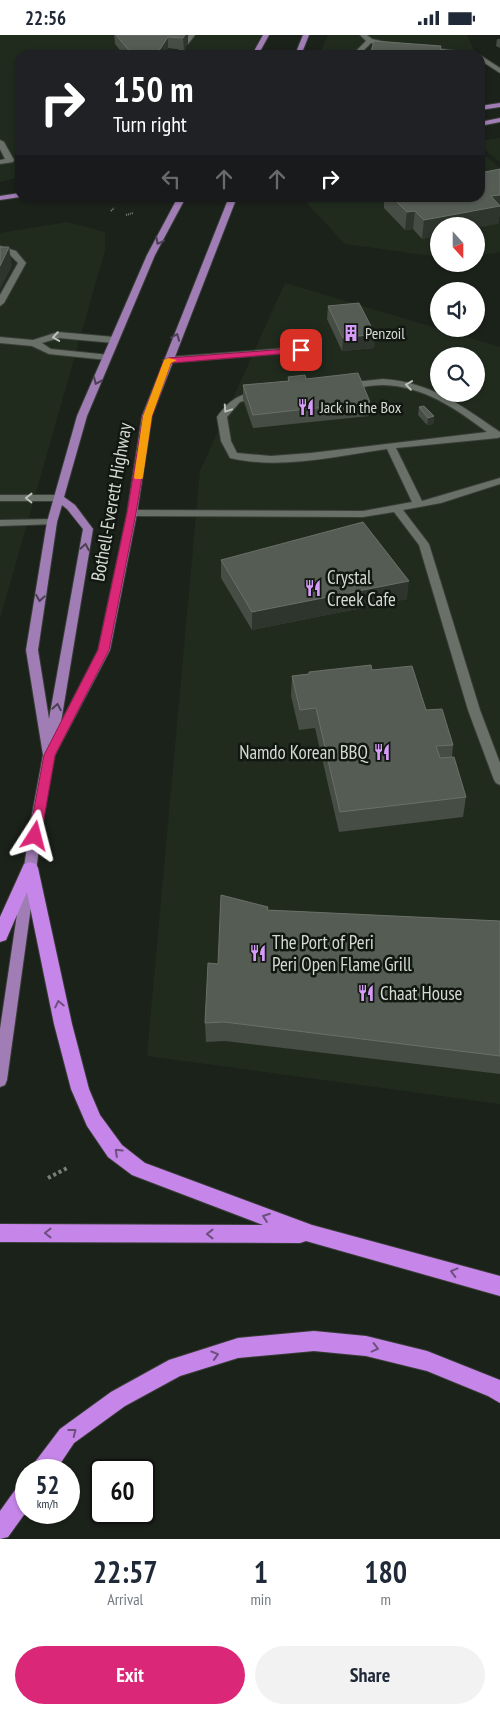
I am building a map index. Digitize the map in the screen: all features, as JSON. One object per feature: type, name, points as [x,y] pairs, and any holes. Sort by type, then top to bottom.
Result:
[{"type":"highway","points":[[0,935],[30,868]]},
{"type":"highway","points":[[30,868],[63,1024],[80,1089],[93,1120],[115,1151],[139,1169],[312,1234],[480,1279],[500,1287]]},
{"type":"highway","points":[[0,1233],[312,1234]]},
{"type":"highway","points":[[51,1459],[67,1436],[118,1399],[176,1367],[238,1348],[314,1341],[366,1346],[426,1361],[495,1389],[500,1393]]},
{"type":"highway","points":[[0,1529],[15,1509]]},
{"type":"main road","points":[[258,50],[266,35]]},
{"type":"main road","points":[[300,35],[302,44]]},
{"type":"main road","points":[[300,50],[306,35]]},
{"type":"main road","points":[[485,107],[500,105]]},
{"type":"main road","points":[[485,123],[500,120]]},
{"type":"main road","points":[[0,198],[15,196]]},
{"type":"main road","name":"Bothell-Everett Highway","points":[[49,755],[32,649],[52,522],[82,417],[152,255],[179,202]]},
{"type":"main road","name":"Bothell-Everett Highway","points":[[0,1080],[30,868],[49,755],[104,650],[132,513],[147,416],[231,202]]},
{"type":"main road","points":[[49,755],[88,529],[71,507],[58,498]]},
{"type":"lane","points":[[182,49],[192,35]]},
{"type":"lane","points":[[363,35],[370,41],[398,45]]},
{"type":"lane","points":[[360,50],[370,41]]},
{"type":"lane","points":[[417,47],[438,50]]},
{"type":"lane","points":[[485,60],[500,71]]},
{"type":"lane","points":[[0,142],[10,160],[0,162]]},
{"type":"lane","points":[[0,248],[18,257],[22,263],[0,303]]},
{"type":"lane","points":[[0,340],[34,343],[58,335],[114,340]]},
{"type":"lane","points":[[34,343],[48,351],[107,357]]},
{"type":"lane","points":[[168,360],[301,350]]},
{"type":"lane","points":[[331,387],[384,382],[419,386],[440,395],[498,435]]},
{"type":"lane","points":[[268,394],[249,395],[231,403],[222,417],[226,441],[233,456],[274,459],[498,435]]},
{"type":"lane","points":[[390,446],[419,505]]},
{"type":"lane","points":[[132,513],[363,514],[437,501],[500,481]]},
{"type":"lane","points":[[0,498],[58,498]]},
{"type":"lane","points":[[397,509],[424,544],[474,710],[500,780]]},
{"type":"lane","points":[[0,523],[52,522]]},
{"type":"path","points":[[111,211],[114,208]]},
{"type":"path","points":[[126,215],[133,213]]},
{"type":"path","points":[[48,1179],[69,1167]]},
{"type":"shaded area","points":[[0,35],[262,35],[254,50],[15,50],[15,178],[0,182]]},
{"type":"shaded area","points":[[328,35],[467,35],[474,50],[321,50]]},
{"type":"shaded area","points":[[500,138],[500,162],[485,150],[485,140]]},
{"type":"shaded area","points":[[485,155],[500,168],[500,252],[485,254],[485,217],[430,217],[430,256],[345,244],[306,202],[485,202]]},
{"type":"shaded area","points":[[67,222],[105,232],[105,250],[0,619],[0,233]]},
{"type":"shaded area","points":[[285,283],[430,326],[430,337],[466,337],[500,347],[500,1104],[147,1056],[200,471]]},
{"type":"building","points":[[116,35],[185,35],[183,38],[168,37],[159,50],[129,50]]},
{"type":"building","points":[[374,41],[441,46],[440,50],[371,50]]},
{"type":"building","points":[[500,169],[500,195],[491,196],[500,206],[440,217],[430,217],[430,219],[424,220],[415,211],[407,212],[397,202],[485,202],[485,172]]},
{"type":"building","points":[[0,247],[9,247],[0,266]]},
{"type":"building","points":[[359,303],[375,334],[343,338],[328,306]]},
{"type":"building","points":[[358,373],[370,402],[253,415],[243,385],[289,381],[288,377],[305,375],[306,379]]},
{"type":"building","points":[[424,406],[434,416],[428,418],[419,407]]},
{"type":"building","name":"Crystal Creek Cafe","points":[[363,522],[409,581],[252,612],[221,560]]},
{"type":"building","points":[[371,665],[372,670],[412,666],[426,710],[442,709],[453,745],[436,746],[440,758],[454,757],[466,797],[340,812],[316,708],[300,710],[292,676],[309,674],[309,672]]},
{"type":"building","points":[[221,895],[268,907],[267,910],[500,921],[500,1056],[224,1022],[205,1023],[208,963],[218,964]]},
{"type":"slow traffic","points":[[138,477],[147,416],[168,360],[173,360]]},
{"type":"place","name":"Penzoil","points":[[351,333]]},
{"type":"place","name":"Jack in the Box","points":[[306,407]]},
{"type":"place","name":"Crystal Creek Cafe","points":[[313,588]]},
{"type":"place","name":"Namdo Korean BBQ","points":[[382,752]]},
{"type":"place","name":"The Port of Peri Peri Open Flame Grill","points":[[258,953]]},
{"type":"place","name":"Chaat House","points":[[366,993]]},
{"type":"route","points":[[35,836],[49,755],[104,650],[132,513],[147,416],[168,360],[301,350]]}]
